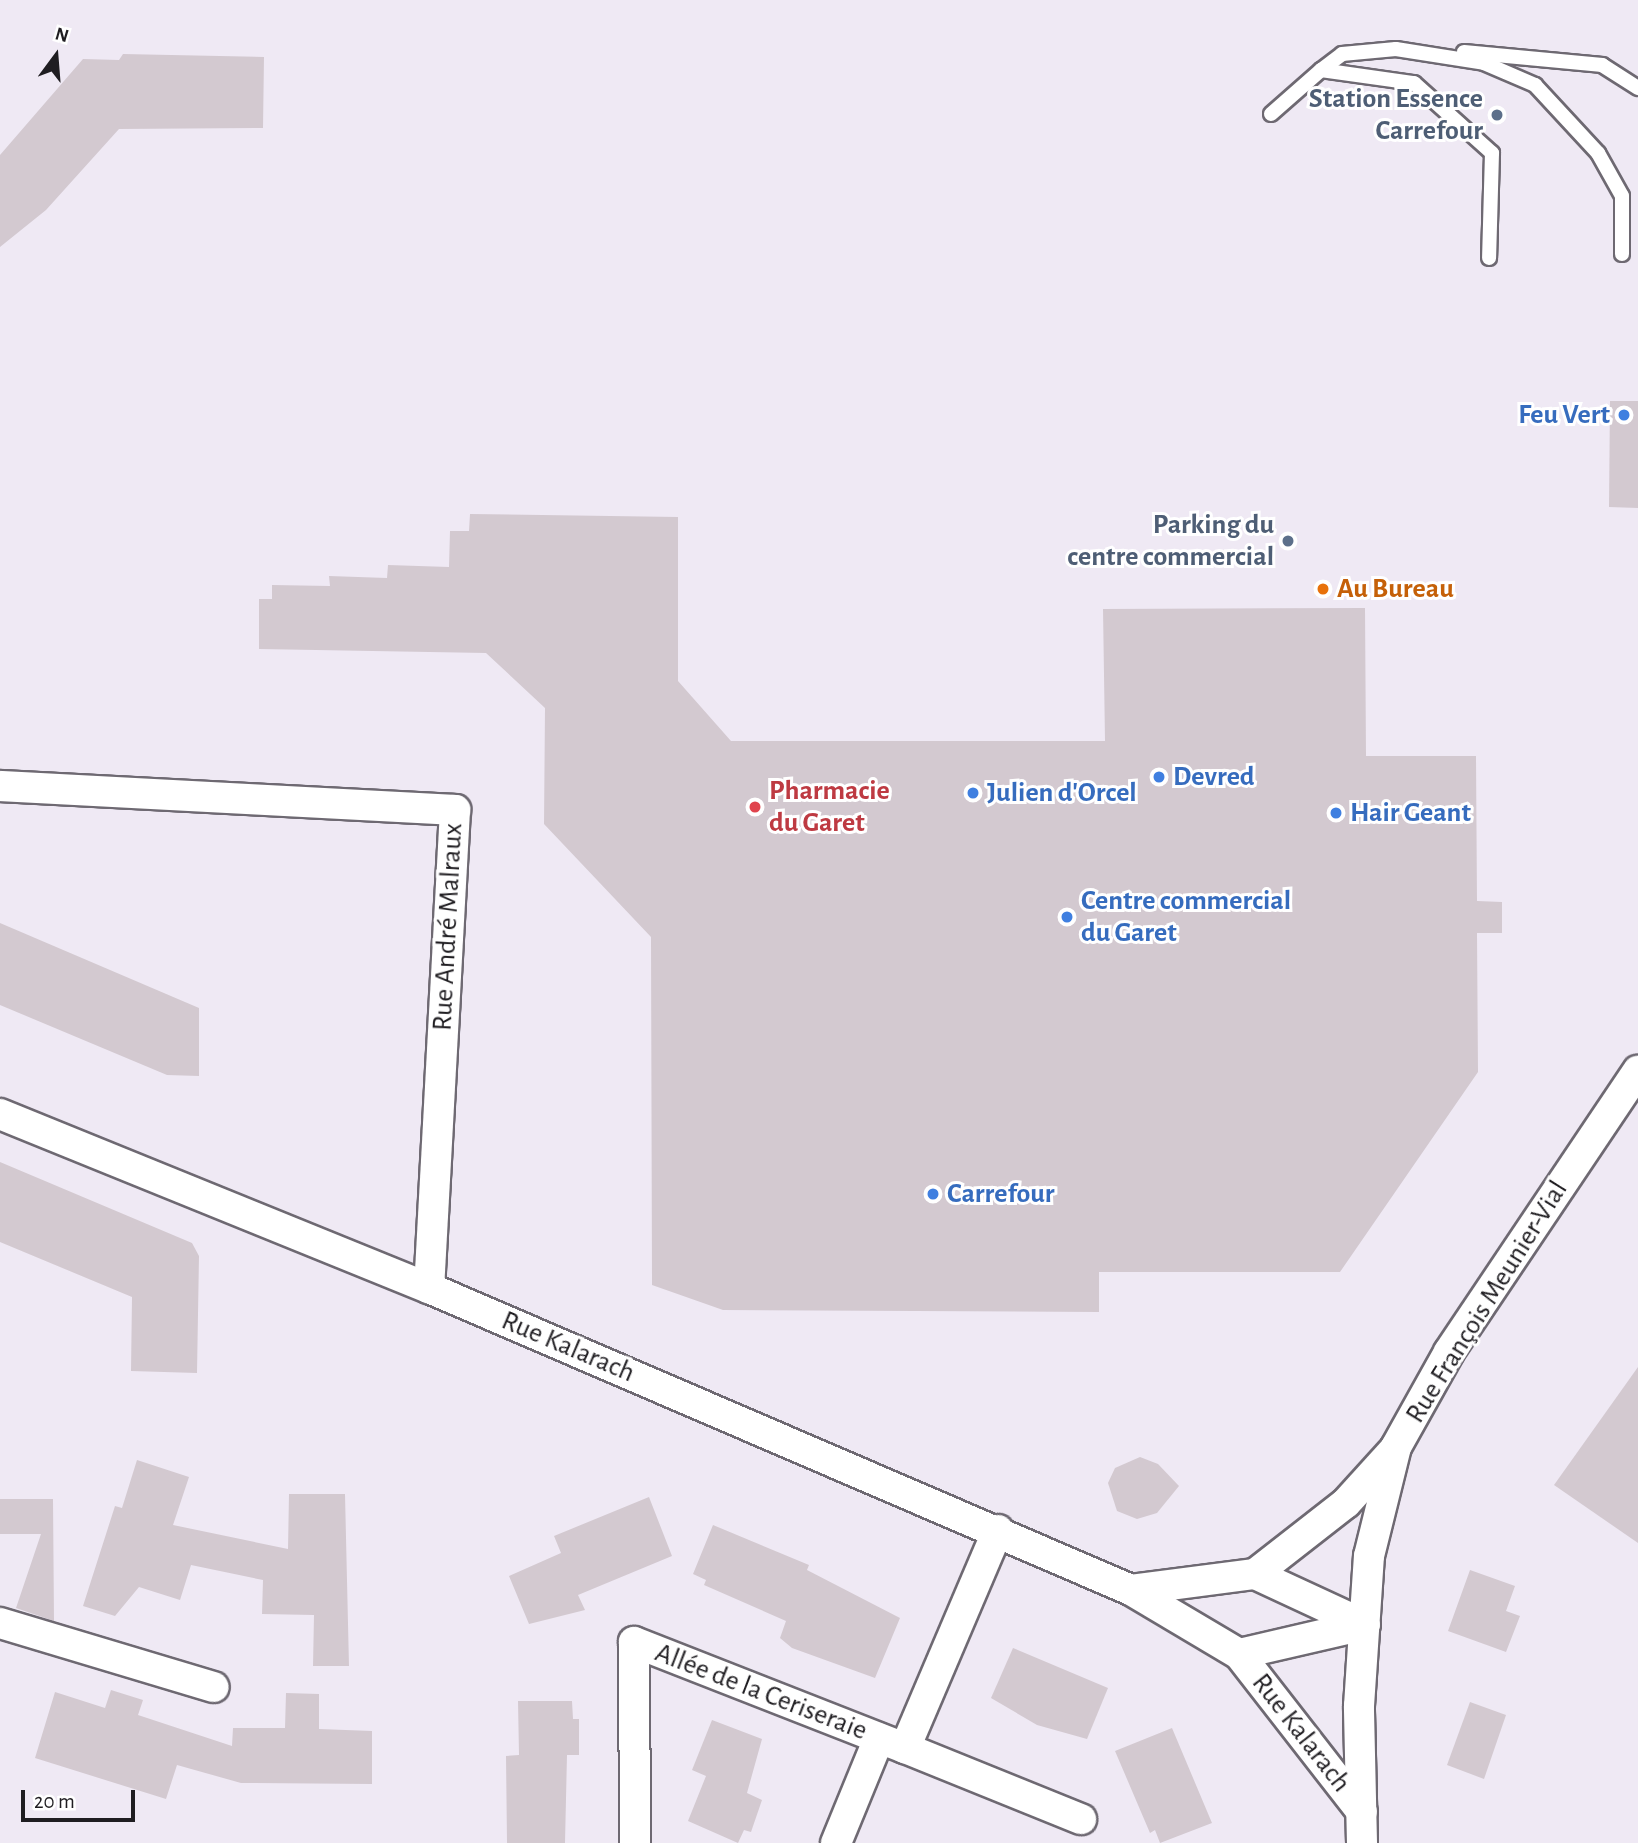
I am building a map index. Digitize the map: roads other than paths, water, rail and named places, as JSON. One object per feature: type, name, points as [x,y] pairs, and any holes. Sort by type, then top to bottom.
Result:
[{"type":"street","name":"Rue André Malraux","points":[[0,786],[455,810],[429,1288]]},
{"type":"street","name":"Rue François Meunier-Vial","points":[[1362,1843],[1365,1625],[1369,1556],[1396,1447],[1449,1352],[1638,1070]]},
{"type":"street","name":"Rue Kalarach","points":[[0,1114],[429,1288],[998,1530],[1131,1590],[1239,1654],[1362,1812]]},
{"type":"street","points":[[1131,1590],[1255,1573],[1346,1503],[1396,1447]]},
{"type":"street","name":"Allée de la Ceriseraie","points":[[836,1843],[892,1743],[998,1530]]},
{"type":"street","points":[[1255,1573],[1365,1625]]},
{"type":"street","points":[[0,1623],[214,1687]]},
{"type":"street","name":"Rue Kalarach","points":[[1239,1654],[1365,1625]]},
{"type":"street","name":"Allée de la Ceriseraie","points":[[635,1843],[634,1642],[1081,1819]]},
{"type":"lane","points":[[1396,49],[1484,63],[1535,85],[1598,152],[1622,196],[1622,254]]},
{"type":"lane","points":[[1271,114],[1342,54],[1396,49],[1523,54],[1602,65],[1638,88]]},
{"type":"lane","points":[[1321,70],[1414,83],[1492,153],[1489,258]]},
{"type":"place","name":"Station Essence Carrefour","points":[[1497,115]]},
{"type":"place","name":"Feu Vert","points":[[1624,415]]},
{"type":"place","name":"Parking du centre commercial","points":[[1288,541]]},
{"type":"place","name":"Au Bureau","points":[[1323,589]]},
{"type":"place","name":"Devred","points":[[1159,777]]},
{"type":"place","name":"Julien d'Orcel","points":[[973,793]]},
{"type":"place","name":"Pharmacie du Garet","points":[[755,807]]},
{"type":"place","name":"Hair Geant","points":[[1336,813]]},
{"type":"place","name":"Centre commercial du Garet","points":[[1067,917]]},
{"type":"place","name":"Carrefour","points":[[933,1194]]}]
